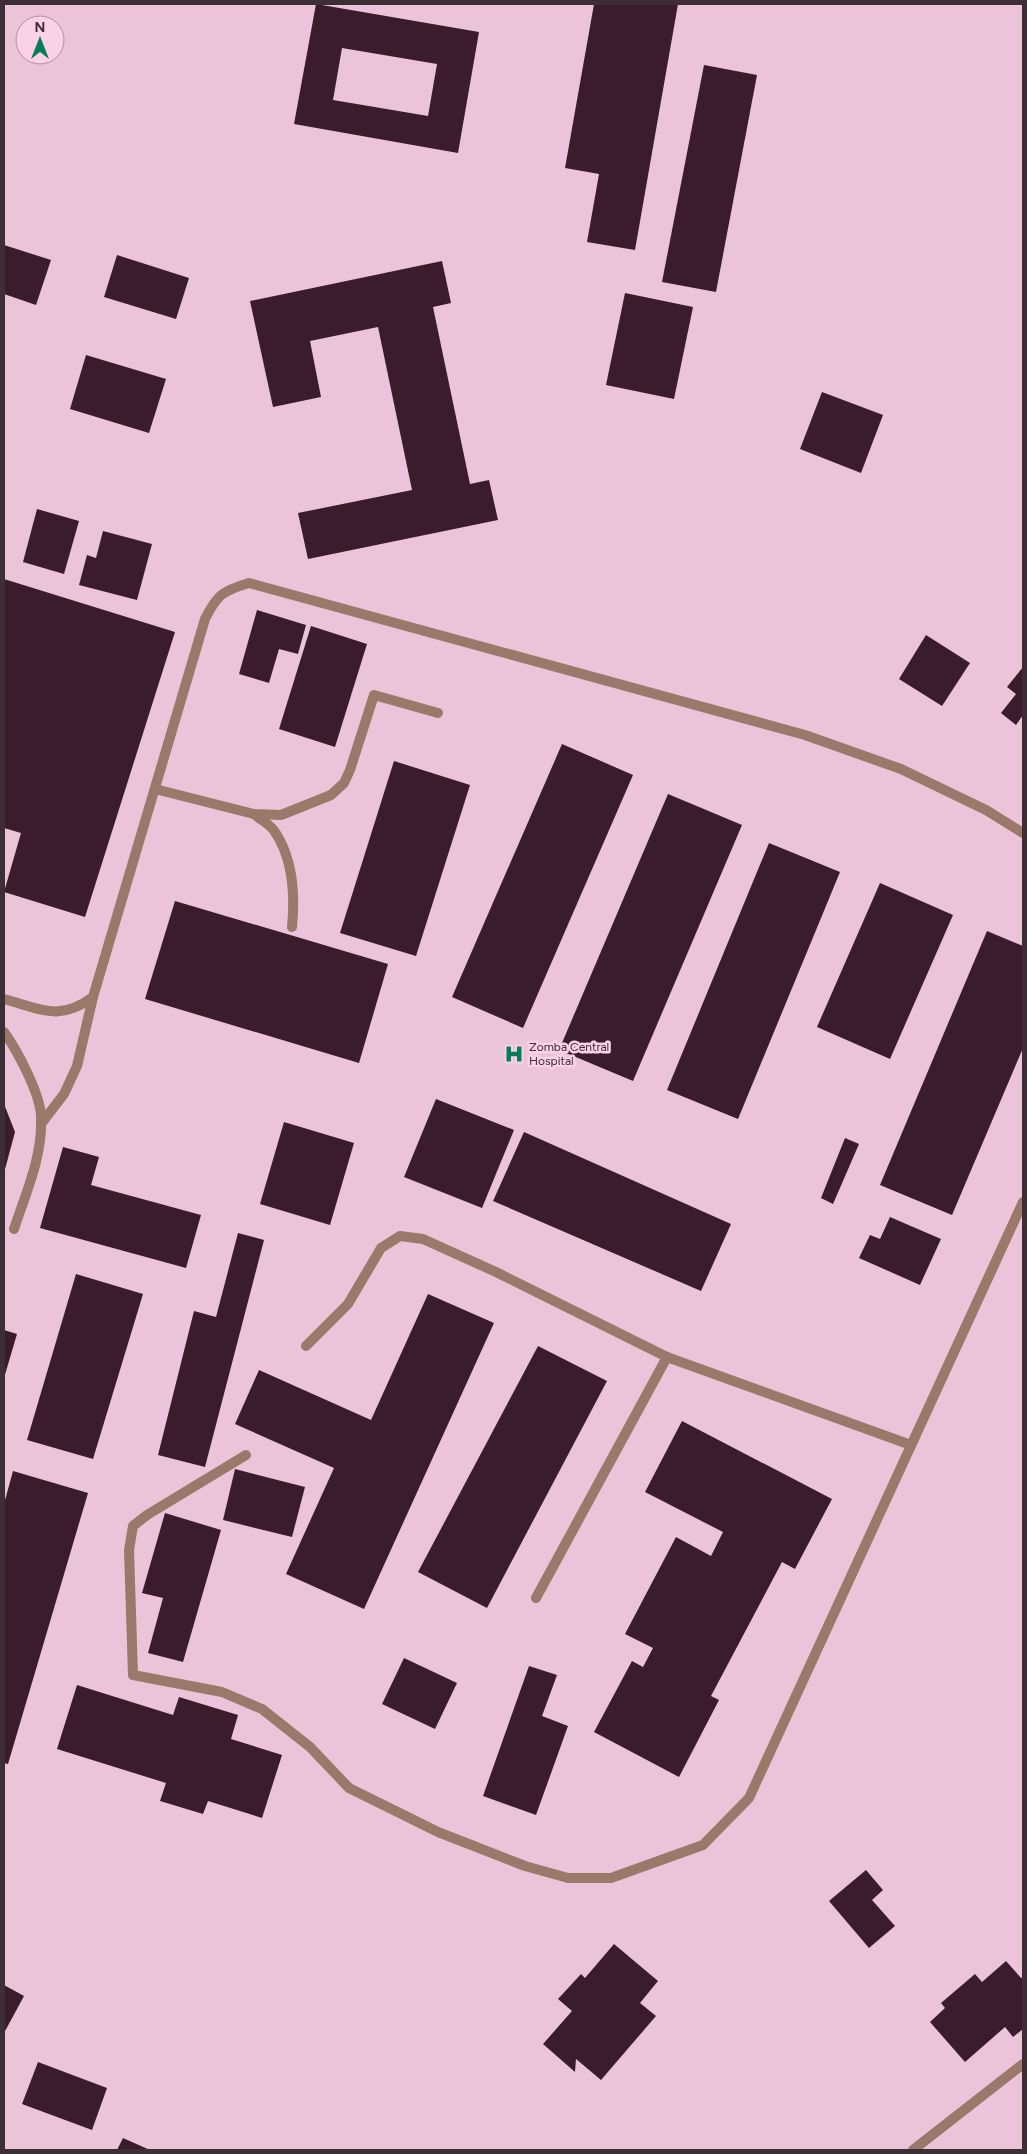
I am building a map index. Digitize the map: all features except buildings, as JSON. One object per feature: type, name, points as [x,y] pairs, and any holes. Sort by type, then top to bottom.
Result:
[{"type":"street","points":[[41,1125],[64,1094],[77,1066],[94,998],[205,619],[215,599],[231,588],[249,583],[805,735],[901,769],[986,810],[1023,833]]},
{"type":"street","points":[[155,789],[254,814],[281,815],[330,795],[344,783],[374,696],[438,713]]},
{"type":"street","points":[[254,814],[275,831],[286,855],[294,902],[292,927]]},
{"type":"street","points":[[4,999],[51,1012],[67,1012],[94,998]]},
{"type":"street","points":[[4,1032],[31,1080],[42,1115],[39,1153],[14,1229]]},
{"type":"street","points":[[246,1455],[146,1515],[133,1526],[129,1550],[133,1674],[222,1692],[262,1709],[310,1747],[349,1788],[438,1832],[525,1866],[568,1878],[611,1878],[702,1845],[749,1798],[1023,1202]]},
{"type":"street","points":[[306,1346],[348,1304],[381,1248],[400,1236],[423,1239],[496,1272],[667,1356],[911,1445]]},
{"type":"street","points":[[536,1598],[667,1356]]},
{"type":"street","points":[[913,2150],[1023,2064]]},
{"type":"place","name":"Zomba Central Hospital","points":[[514,1054]]}]
